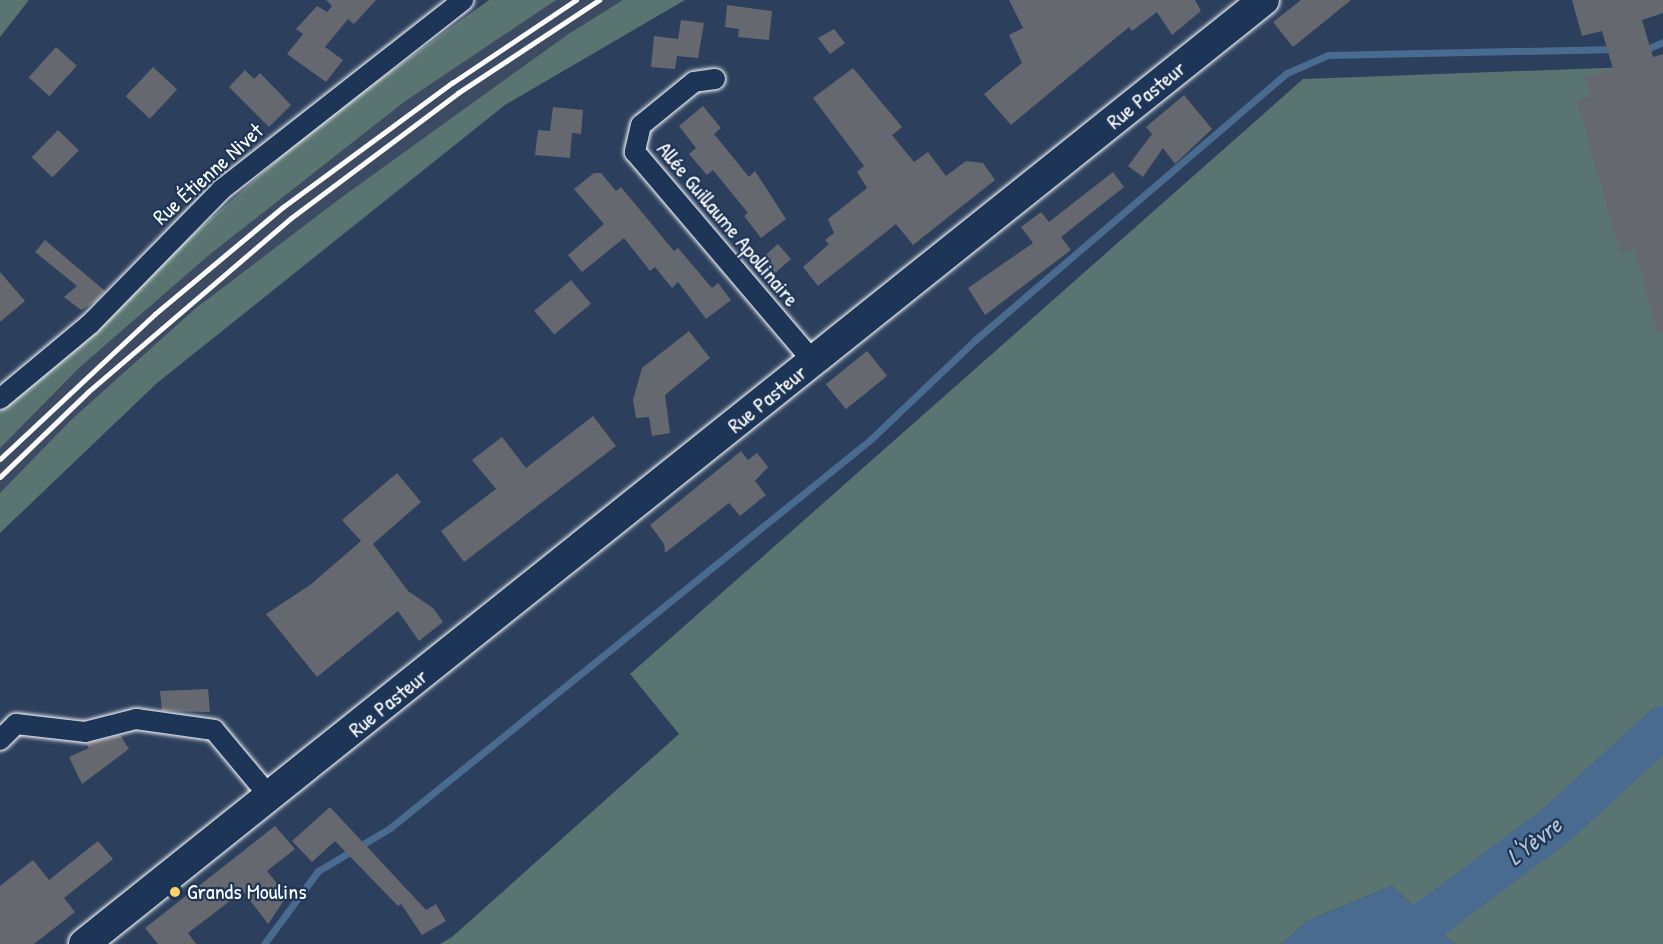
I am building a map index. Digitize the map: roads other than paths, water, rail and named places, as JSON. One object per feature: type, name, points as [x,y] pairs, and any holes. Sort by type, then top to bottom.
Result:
[{"type":"main road","name":"Rue Pasteur","points":[[84,944],[1264,0]]},
{"type":"street","name":"Rue Étienne Nivet","points":[[0,399],[90,324],[221,190],[463,0]]},
{"type":"street","name":"Allée Guillaume Apollinaire","points":[[715,78],[694,82],[642,125],[635,152],[814,362]]},
{"type":"street","points":[[0,740],[16,724],[85,732],[136,719],[214,730],[270,797]]},
{"type":"waterway","points":[[1649,48],[1663,42]]},
{"type":"waterway","points":[[264,944],[318,871],[390,828],[870,440],[974,341],[1287,73],[1328,55],[1607,49]]},
{"type":"waterway","name":"L'Yèvre","points":[[1396,944],[1556,825],[1663,727]]},
{"type":"railway","points":[[0,459],[155,314],[283,207],[452,83],[576,0]]},
{"type":"railway","points":[[0,477],[88,392],[291,218],[458,93],[599,0]]},
{"type":"place","name":"Grands Moulins","points":[[175,892]]}]
